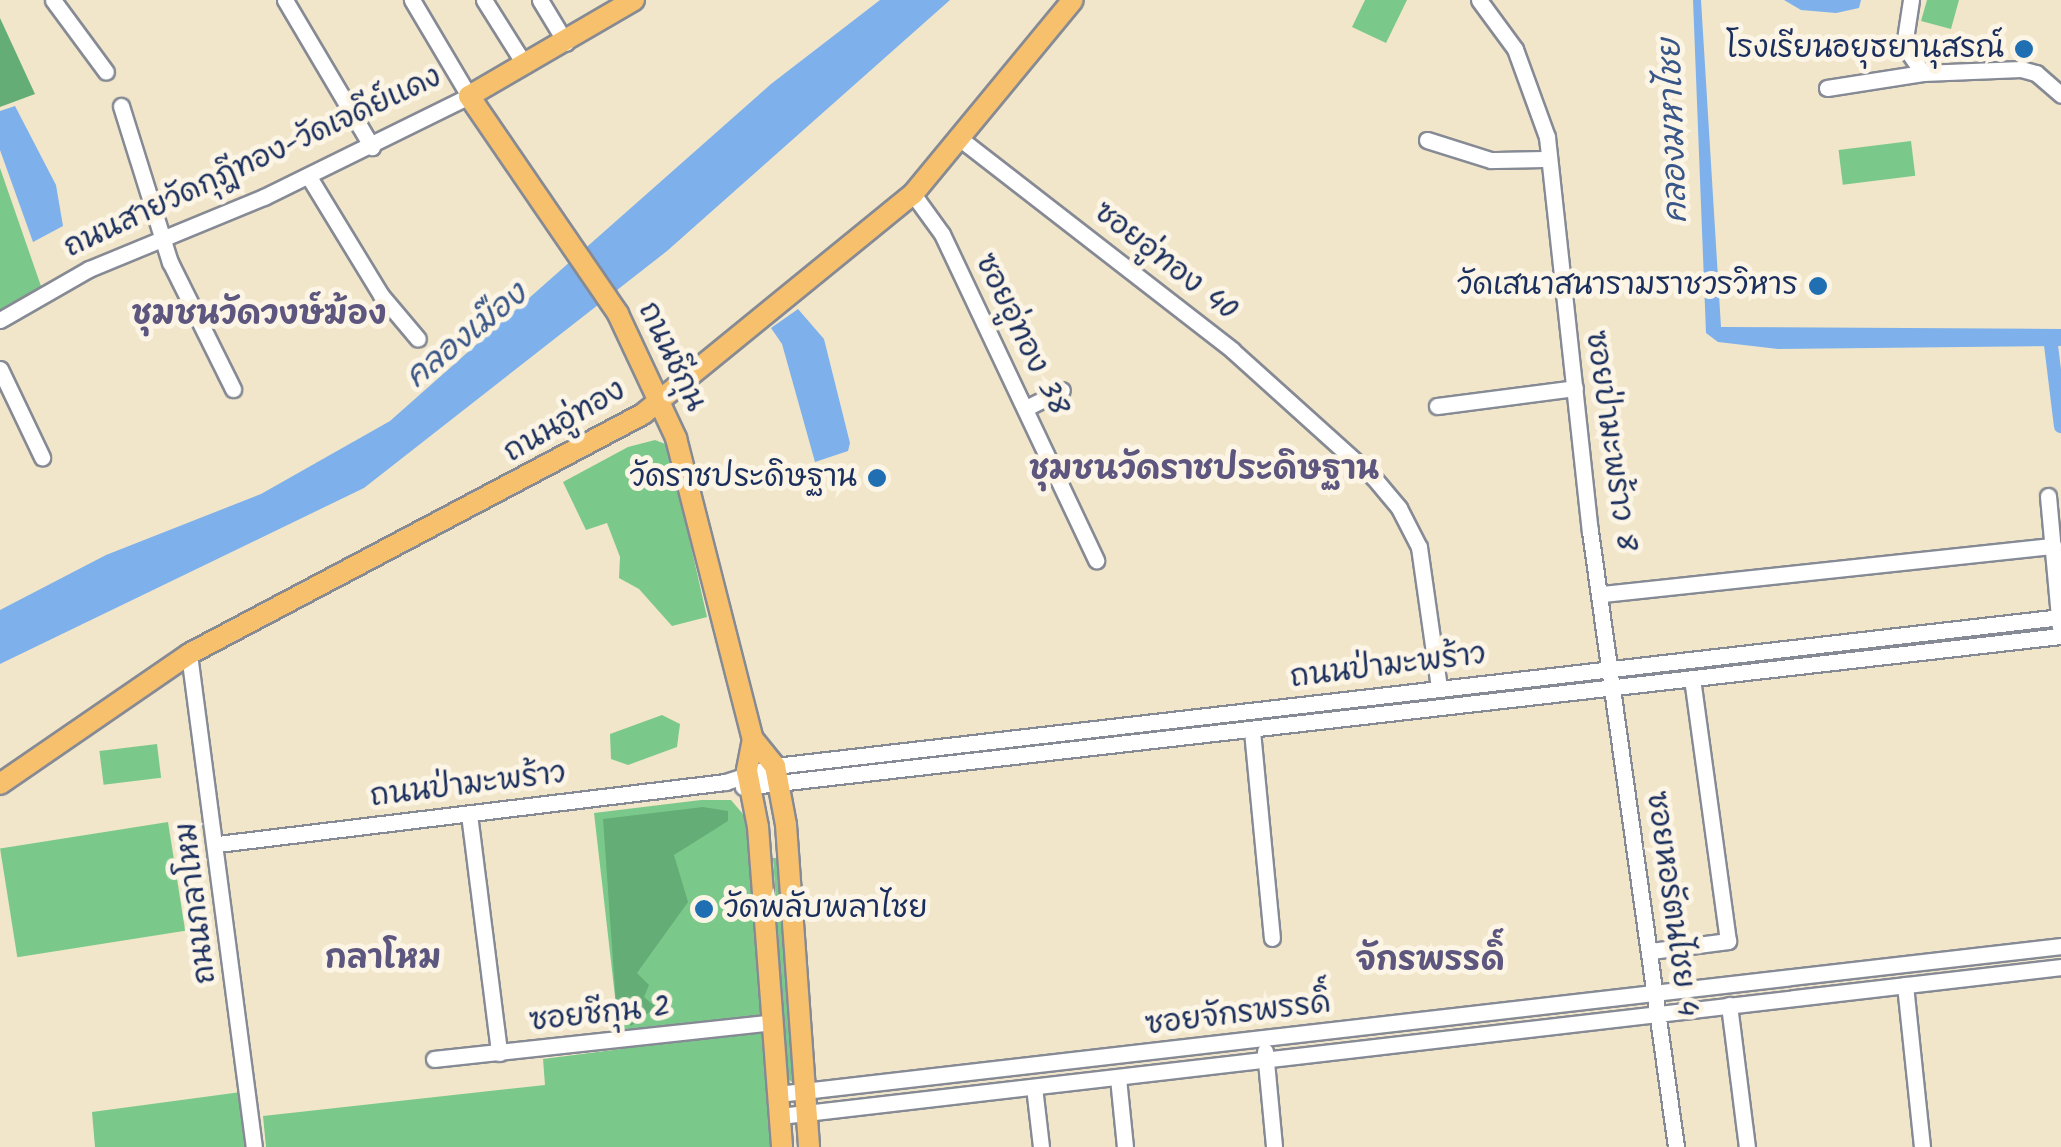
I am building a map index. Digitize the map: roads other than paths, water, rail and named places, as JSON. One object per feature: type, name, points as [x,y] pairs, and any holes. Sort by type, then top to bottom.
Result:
[{"type":"main road","name":"ถนนสายวัดกุฎีทอง-วัดเจดีย์แดง","points":[[469,96],[566,42],[603,9],[634,0]]},
{"type":"main road","name":"ถนนอู่ทอง","points":[[0,784],[189,654],[594,444],[663,398],[913,194],[963,141],[1073,0]]},
{"type":"main road","name":"ถนนชีกุน","points":[[469,96],[618,314],[663,398],[753,739],[777,776]]},
{"type":"main road","name":"ถนนชีกุน","points":[[753,739],[749,780],[782,1147]]},
{"type":"main road","points":[[777,776],[809,1147]]},
{"type":"street","points":[[53,0],[106,72]]},
{"type":"street","points":[[285,0],[372,146]]},
{"type":"street","points":[[412,0],[469,96]]},
{"type":"street","points":[[484,0],[525,65]]},
{"type":"street","points":[[540,0],[566,42]]},
{"type":"street","name":"ซอยป่ามะพร้าว 8","points":[[1479,0],[1515,49],[1537,100],[1550,159],[1610,668]]},
{"type":"street","points":[[1911,0],[1904,46],[1922,73]]},
{"type":"street","points":[[1827,88],[1922,73],[2021,69],[2036,73],[2061,95]]},
{"type":"street","name":"ถนนสายวัดกุฎีทอง-วัดเจดีย์แดง","points":[[0,320],[89,268],[309,177],[469,96]]},
{"type":"street","points":[[120,106],[162,238],[233,389]]},
{"type":"street","points":[[1427,140],[1477,158],[1550,159]]},
{"type":"street","name":"ซอยอู่ทอง 40","points":[[963,141],[1329,431],[1399,508],[1418,547],[1438,688]]},
{"type":"street","points":[[309,177],[381,294],[418,338]]},
{"type":"street","name":"ซอยอู่ทอง 38","points":[[913,194],[942,234],[1096,560]]},
{"type":"street","points":[[0,369],[42,456]]},
{"type":"street","points":[[1437,406],[1574,388]]},
{"type":"street","points":[[1026,408],[1062,390]]},
{"type":"street","points":[[2048,496],[2061,637]]},
{"type":"street","points":[[1603,594],[2053,546]]},
{"type":"street","name":"ถนนป่ามะพร้าว","points":[[218,844],[749,780],[1438,688],[2060,617]]},
{"type":"street","name":"ถนนป่ามะพร้าว","points":[[777,776],[1252,730],[2061,637]]},
{"type":"street","name":"ถนนกลาโหม","points":[[189,654],[218,844],[254,1147]]},
{"type":"street","name":"ซอยหอรัตนไชย 4","points":[[1610,668],[1676,1147]]},
{"type":"street","points":[[1650,951],[1728,942],[1692,679]]},
{"type":"street","points":[[1252,730],[1272,938]]},
{"type":"street","points":[[469,814],[499,1053]]},
{"type":"street","name":"ซอยจักรพรรดิ์","points":[[780,1116],[806,1102],[988,1070],[2061,946]]},
{"type":"street","points":[[1991,954],[1993,974]]},
{"type":"street","name":"ซอยจักรพรรดิ์","points":[[778,1094],[806,1102],[990,1092],[2061,966]]},
{"type":"street","points":[[1844,971],[1846,992]]},
{"type":"street","points":[[1905,985],[1922,1147]]},
{"type":"street","points":[[1729,1005],[1747,1147]]},
{"type":"street","points":[[1528,1008],[1530,1028]]},
{"type":"street","name":"ซอยชีกุน 2","points":[[434,1060],[772,1022]]},
{"type":"street","points":[[1264,1040],[1274,1147]]},
{"type":"street","points":[[988,1070],[990,1092]]},
{"type":"street","points":[[1118,1078],[1126,1147]]},
{"type":"street","points":[[1034,1086],[1041,1147]]},
{"type":"water","points":[[880,0],[950,0],[667,251],[364,488],[0,664],[0,610],[106,555],[261,494],[390,421],[771,84]]},
{"type":"water","points":[[1693,0],[1701,0],[1721,327],[2061,329],[2061,346],[1778,349],[1718,342],[1706,333]]},
{"type":"water","points":[[1784,0],[1861,0],[1859,8],[1836,13],[1801,10]]},
{"type":"water","points":[[15,106],[56,185],[63,226],[33,242],[0,150],[0,111]]},
{"type":"water","points":[[798,309],[824,339],[850,443],[848,451],[815,462],[782,344],[771,328]]},
{"type":"waterway","points":[[2050,337],[2061,426]]},
{"type":"place","name":"โรงเรียนอยุธยานุสรณ์","points":[[2024,49]]},
{"type":"place","name":"วัดเสนาสนารามราชวรวิหาร","points":[[1818,286]]},
{"type":"place","name":"วัดราชประดิษฐาน","points":[[877,478]]},
{"type":"place","name":"วัดพลับพลาไชย","points":[[704,909]]},
{"type":"district","name":"ชุมชนวัดวงษ์ฆ้อง","points":[[259,316]]},
{"type":"district","name":"ชุมชนวัดราชประดิษฐาน","points":[[1204,471]]},
{"type":"district","name":"กลาโหม","points":[[383,960]]},
{"type":"district","name":"จักรพรรดิ์","points":[[1430,962]]},
{"type":"water label","name":"คลองมหาไชย","points":[[1675,131]]},
{"type":"water label","name":"คลองเมือง","points":[[467,337]]}]
